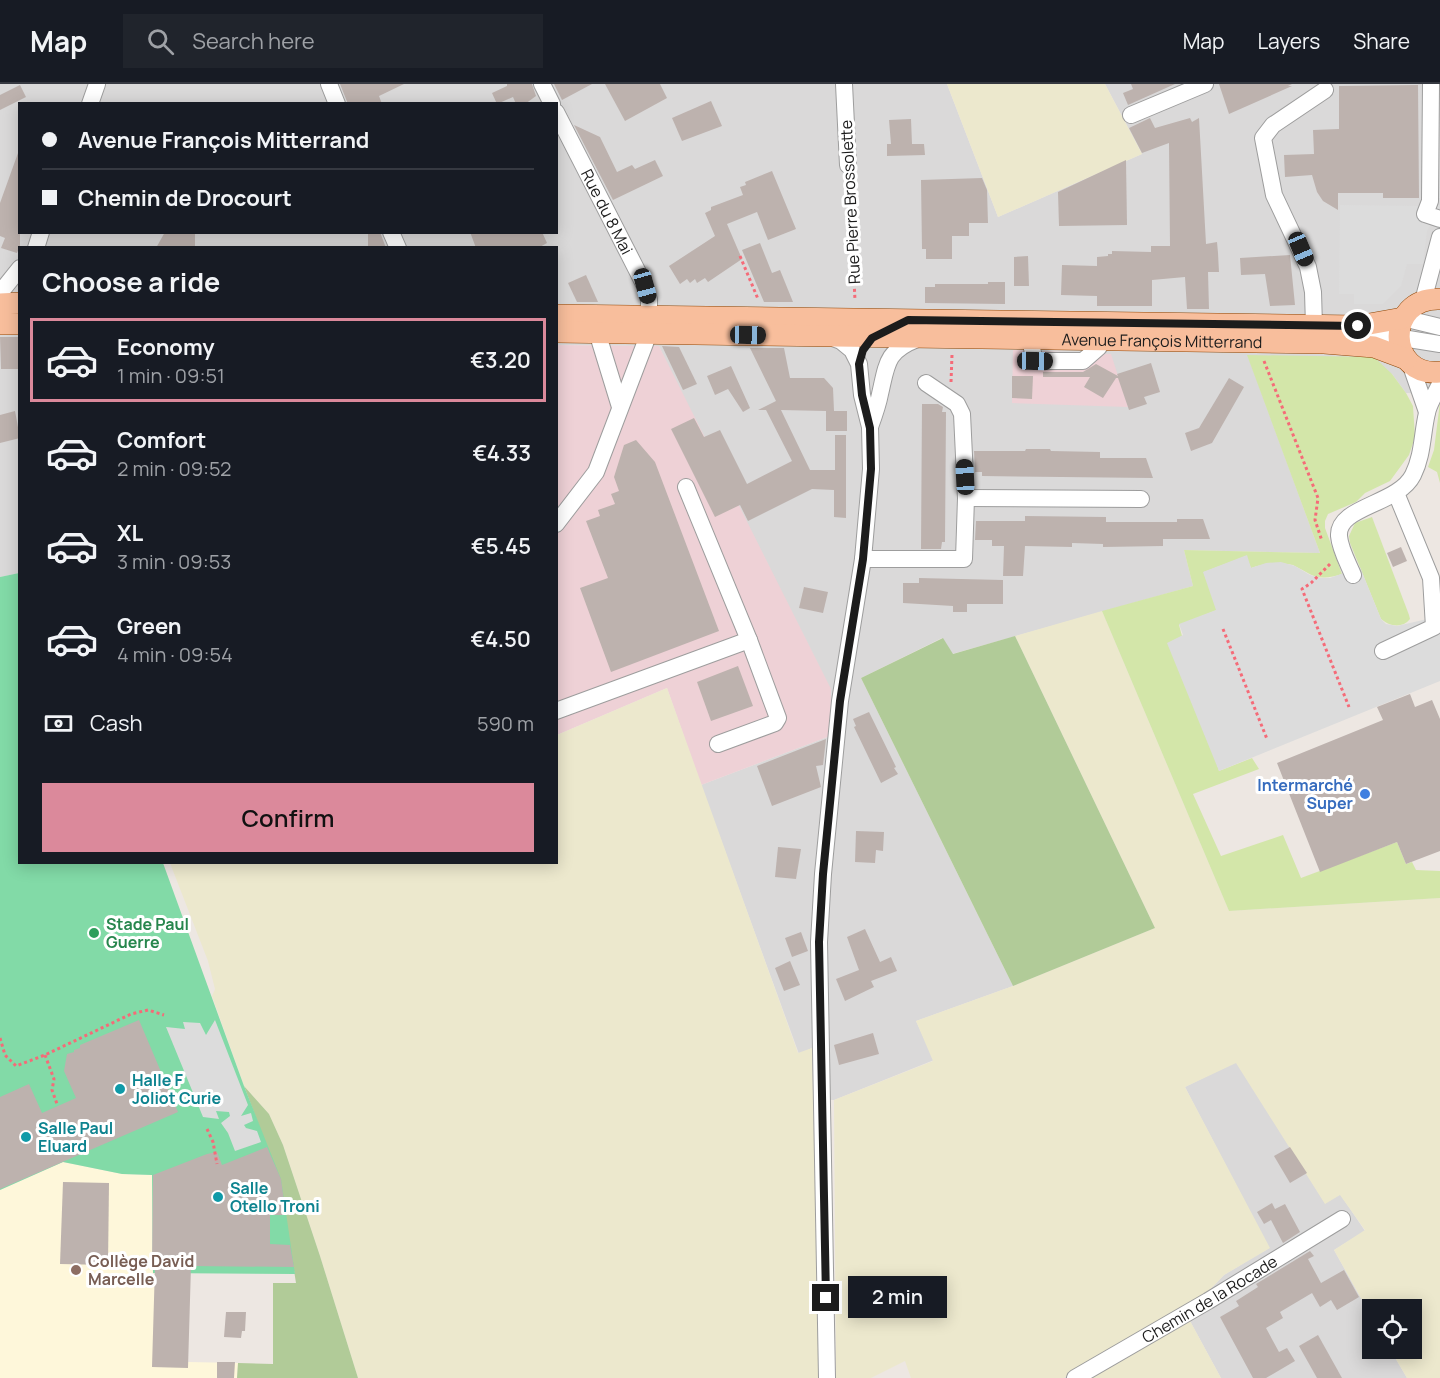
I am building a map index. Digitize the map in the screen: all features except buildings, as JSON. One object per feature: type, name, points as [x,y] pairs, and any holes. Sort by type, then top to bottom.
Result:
[{"type":"main road","points":[[1408,361],[1402,352],[1401,327],[1408,311],[1431,300]]},
{"type":"main road","points":[[9,319],[18,306]]},
{"type":"main road","name":"Avenue François Mitterrand","points":[[558,315],[649,324],[872,338],[913,329],[1401,327]]},
{"type":"main road","name":"Avenue François Mitterrand","points":[[558,332],[597,332],[649,324],[762,319],[855,320],[974,339],[1361,345],[1374,347],[1408,361],[1427,372],[1440,372]]},
{"type":"street","points":[[91,102],[97,84]]},
{"type":"street","points":[[329,84],[336,102]]},
{"type":"street","points":[[542,84],[551,102]]},
{"type":"street","name":"Rue Pierre Brossolette","points":[[844,84],[848,165]]},
{"type":"street","points":[[1131,115],[1205,84]]},
{"type":"street","points":[[1431,84],[1430,201],[1433,217]]},
{"type":"street","points":[[1314,326],[1313,292],[1308,267],[1274,195],[1263,138],[1273,125],[1325,90]]},
{"type":"street","name":"Rue du 8 Mai","points":[[558,116],[645,286],[649,300],[649,324]]},
{"type":"street","points":[[1431,300],[1430,282],[1440,237]]},
{"type":"street","points":[[0,292],[18,270]]},
{"type":"street","points":[[558,521],[596,472],[649,324]]},
{"type":"street","points":[[974,339],[992,331],[1384,334],[1401,327],[1440,327]]},
{"type":"street","points":[[1401,327],[1440,344]]},
{"type":"street","points":[[870,428],[880,396],[886,365],[913,329]]},
{"type":"street","points":[[597,332],[620,407]]},
{"type":"street","points":[[828,1378],[820,931],[823,874],[840,701],[863,559],[871,469],[870,428],[862,395],[859,364],[852,350],[841,341],[830,337]]},
{"type":"street","points":[[859,364],[863,350],[872,338],[886,365]]},
{"type":"street","points":[[1408,361],[1427,412]]},
{"type":"street","points":[[863,559],[964,559],[966,498],[962,414],[957,404],[926,382]]},
{"type":"street","points":[[1353,575],[1340,541],[1342,522],[1355,512],[1396,493],[1413,477],[1423,443],[1427,412],[1440,384]]},
{"type":"street","points":[[686,488],[749,640],[778,718],[775,723],[718,744]]},
{"type":"street","points":[[1383,651],[1434,627],[1431,578],[1396,493]]},
{"type":"street","points":[[966,498],[1141,499]]},
{"type":"street","points":[[558,710],[749,640]]},
{"type":"street","name":"Chemin de la Rocade","points":[[1075,1378],[1208,1301],[1342,1219]]},
{"type":"path","name":"Rue Pierre Brossolette","points":[[848,165],[855,320]]},
{"type":"path","points":[[740,256],[758,298],[762,319]]},
{"type":"path","points":[[1256,343],[1318,498],[1315,520],[1323,542]]},
{"type":"path","points":[[941,393],[951,381],[952,351]]},
{"type":"path","points":[[1330,564],[1302,589],[1349,707]]},
{"type":"path","points":[[1223,629],[1267,739]]},
{"type":"path","points":[[0,1038],[4,1055],[16,1066],[45,1055],[131,1014],[148,1010],[164,1015]]},
{"type":"path","points":[[45,1055],[54,1079],[52,1090],[57,1104]]},
{"type":"path","points":[[207,1129],[213,1142],[218,1164]]},
{"type":"shaded area","points":[[0,84],[947,84],[998,217],[1142,154],[1105,84],[1440,84],[1440,394],[1406,393],[1392,374],[1248,356],[1320,553],[1184,550],[1193,586],[952,654],[942,638],[861,678],[1013,986],[916,1021],[934,1060],[834,1100],[813,1099],[812,1048],[799,1054],[701,785],[830,736],[659,346],[558,345],[558,246],[18,246],[18,573],[0,577]]},
{"type":"shaded area","points":[[947,84],[1105,84],[1142,154],[998,217]]},
{"type":"shaded area","points":[[1426,90],[1440,90],[1440,198],[1437,198],[1437,203],[1440,206],[1427,231],[1423,264],[1407,264],[1401,286],[1383,304],[1354,304],[1354,294],[1339,294],[1340,205],[1425,206]]},
{"type":"shaded area","points":[[558,345],[659,346],[831,689],[830,736],[701,785],[667,688],[558,735]]},
{"type":"shaded area","points":[[1013,350],[1111,354],[1128,407],[1012,403]]},
{"type":"shaded area","points":[[1247,555],[1251,568],[1266,563],[1281,562],[1321,578],[1330,578],[1360,567],[1381,619],[1386,624],[1397,626],[1440,616],[1440,681],[1219,771],[1167,643],[1183,635],[1179,624],[1216,610],[1203,572]]},
{"type":"shaded area","points":[[1102,611],[1229,911],[1440,898],[1440,1378],[1407,1378],[1396,1359],[1422,1359],[1422,1299],[1362,1300],[1334,1250],[1365,1230],[1340,1195],[1325,1204],[1236,1063],[1185,1087],[1270,1248],[1224,1275],[1199,1301],[1064,1378],[911,1378],[905,1361],[871,1378],[836,1378],[834,1100],[933,1061],[916,1021],[1013,986],[1155,928],[1015,636]]},
{"type":"shaded area","points":[[667,688],[798,1053],[812,1048],[819,1378],[358,1378],[283,1145],[269,1114],[244,1086],[212,996],[215,989],[208,961],[170,864],[558,864],[558,735]]},
{"type":"shaded area","points":[[215,1020],[248,1105],[241,1116],[251,1113],[253,1121],[244,1125],[246,1128],[257,1131],[261,1142],[235,1151],[221,1123],[230,1116],[229,1112],[216,1111],[219,1119],[203,1117],[166,1027],[185,1029],[183,1022],[200,1023],[206,1035]]},
{"type":"shaded area","points":[[1236,1062],[1325,1203],[1340,1194],[1365,1231],[1334,1250],[1362,1300],[1362,1359],[1396,1359],[1407,1378],[1221,1378],[1190,1321],[1092,1378],[1064,1378],[1199,1301],[1224,1275],[1269,1248],[1185,1087]]},
{"type":"shaded area","name":"Collège David Marcelle","points":[[63,1162],[122,1174],[153,1175],[152,1266],[155,1281],[188,1362],[238,1363],[237,1378],[0,1378],[0,1190]]},
{"type":"shaded area","points":[[1190,1321],[1221,1378],[1092,1378]]},
{"type":"green space","points":[[1247,355],[1374,357],[1392,374],[1413,406],[1415,437],[1409,455],[1390,481],[1365,493],[1356,502],[1328,514],[1325,528],[1342,574],[1319,577],[1310,575],[1293,565],[1282,564],[1266,564],[1251,568],[1246,556],[1204,572],[1217,610],[1179,625],[1219,771],[1252,758],[1259,769],[1193,794],[1221,856],[1283,835],[1301,878],[1397,842],[1406,864],[1412,862],[1416,870],[1440,871],[1440,898],[1229,911],[1102,611],[1193,586],[1184,550],[1320,553]]},
{"type":"green space","points":[[1440,402],[1440,483],[1437,472],[1428,467],[1434,450]]},
{"type":"green space","points":[[1372,517],[1409,615],[1410,619],[1403,624],[1392,625],[1381,619],[1350,543],[1349,536],[1355,523]]},
{"type":"green space","name":"Stade Paul Guerre","points":[[18,573],[18,864],[163,864],[244,1086],[281,1179],[295,1274],[153,1273],[152,1175],[122,1174],[63,1162],[0,1190],[0,577]]},
{"type":"green space","points":[[1015,636],[1155,928],[1013,986],[861,678],[943,638],[953,654]]},
{"type":"green space","points":[[244,1086],[269,1114],[283,1145],[358,1378],[237,1378],[238,1363],[273,1364],[273,1283],[296,1283],[290,1245],[267,1147]]},
{"type":"place","name":"Intermarché Super","points":[[1365,794]]},
{"type":"place","name":"Stade Paul Guerre","points":[[94,933]]},
{"type":"place","name":"Halle F Joliot Curie","points":[[120,1089]]},
{"type":"place","name":"Salle Paul Eluard","points":[[26,1137]]},
{"type":"place","name":"Salle Otello Troni","points":[[218,1197]]},
{"type":"place","name":"Collège David Marcelle","points":[[76,1270]]},
{"type":"route","points":[[826,1298],[819,942],[823,874],[840,701],[863,559],[871,469],[870,428],[862,395],[859,364],[863,350],[872,338],[908,320],[1358,326]]}]
